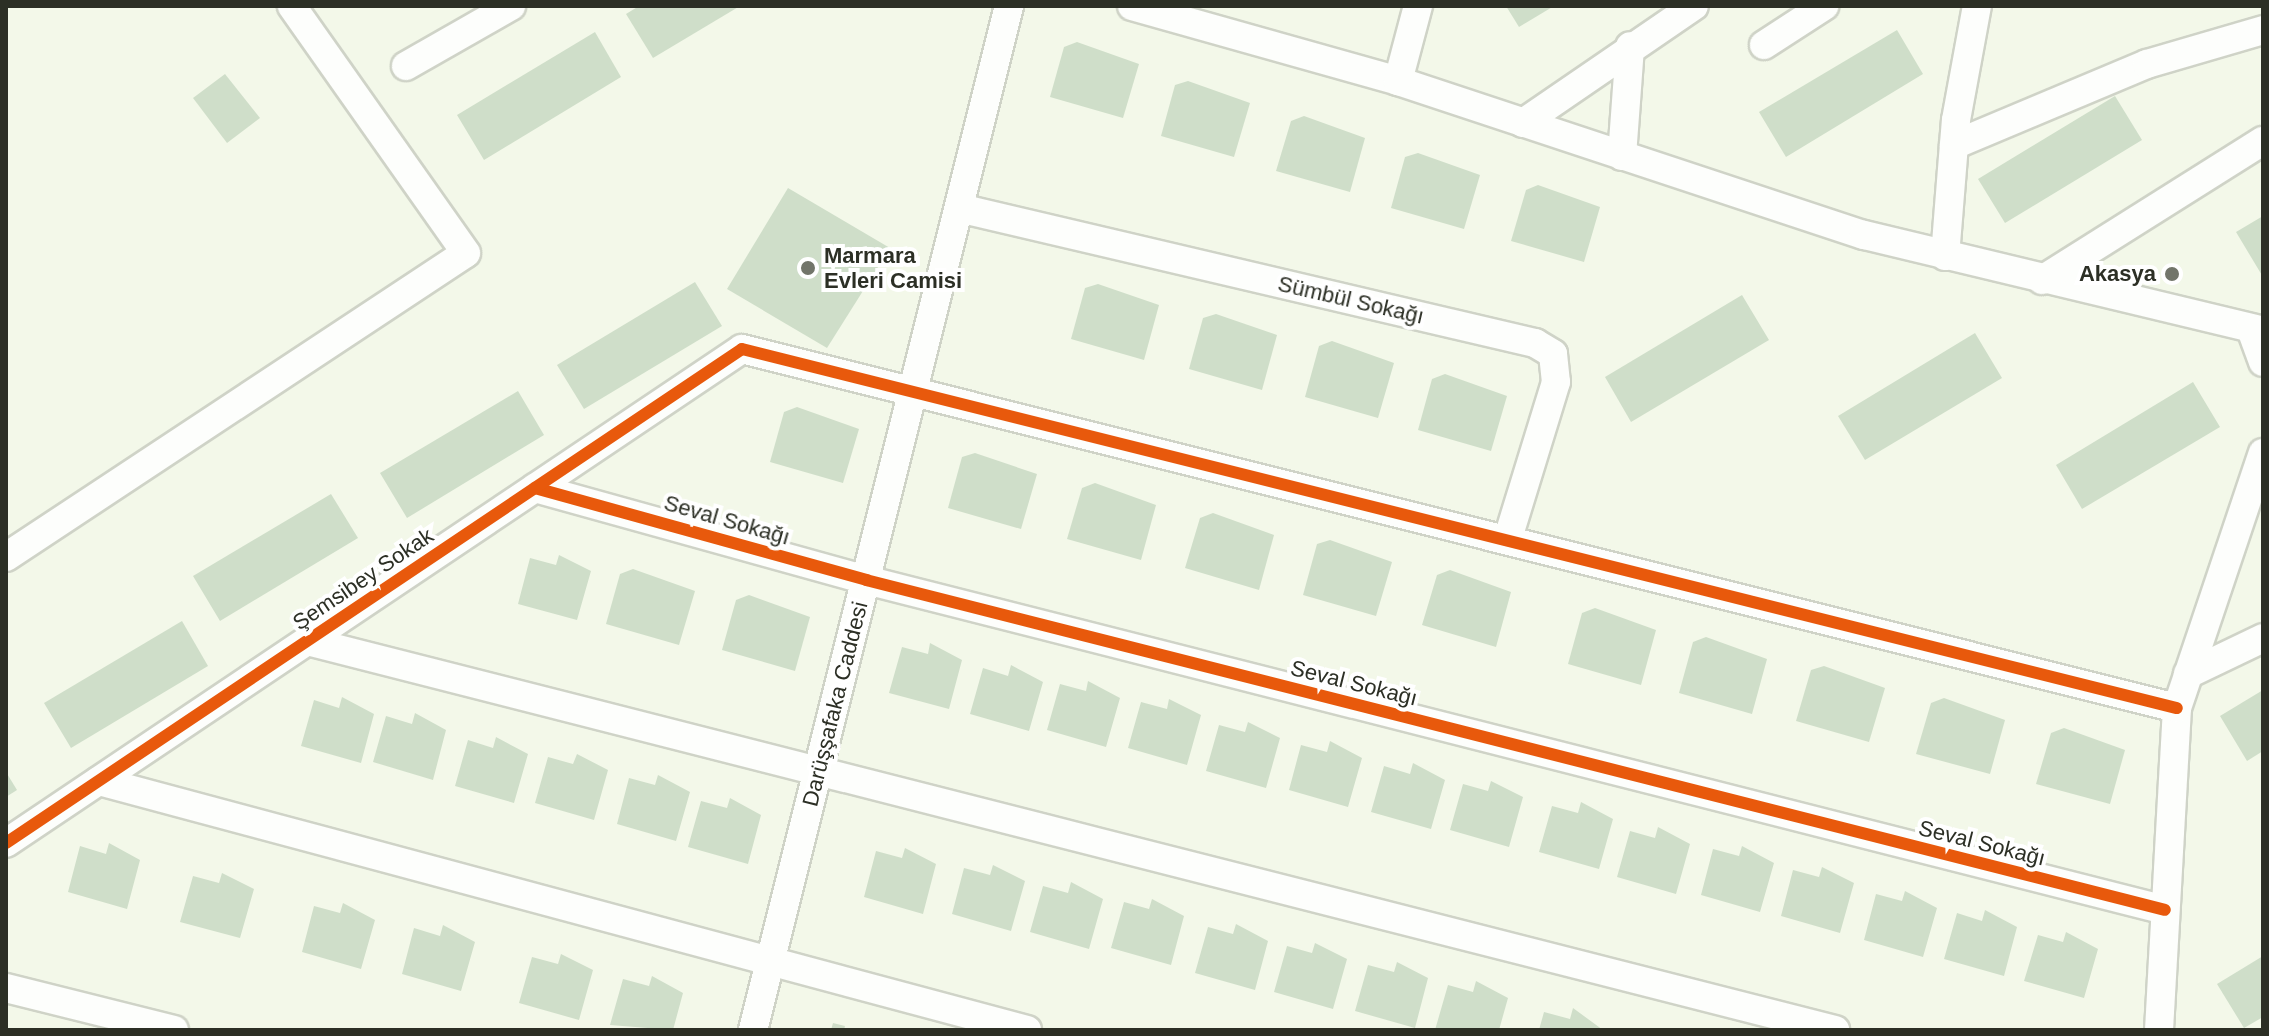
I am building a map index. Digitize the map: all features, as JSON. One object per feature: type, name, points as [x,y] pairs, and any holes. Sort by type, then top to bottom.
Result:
[{"type":"street","points":[[6,557],[466,253],[292,6]]},
{"type":"street","points":[[406,66],[511,6]]},
{"type":"street","name":"Darüşşafaka Caddesi","points":[[753,1030],[1009,6]]},
{"type":"street","points":[[1132,6],[1184,13],[1622,156],[1945,256],[2257,330],[2263,362]]},
{"type":"street","points":[[1398,81],[1418,6]]},
{"type":"street","points":[[1523,123],[1630,46],[1694,6]]},
{"type":"street","points":[[1764,45],[1824,6]]},
{"type":"street","points":[[1945,256],[1954,145],[1977,6]]},
{"type":"street","points":[[1954,145],[2147,64],[2263,30]]},
{"type":"street","points":[[1622,156],[1630,46]]},
{"type":"street","points":[[2042,280],[2263,141]]},
{"type":"street","name":"Sümbül Sokağı","points":[[959,208],[1535,343],[1553,354],[1556,382],[1508,538]]},
{"type":"street","name":"Şemsibey Sokak","points":[[6,843],[742,349],[914,388]]},
{"type":"street","points":[[914,388],[2177,708]]},
{"type":"street","points":[[2159,1030],[2177,708],[2263,453]]},
{"type":"street","name":"Seval Sokağı","points":[[535,488],[866,580],[2165,910]]},
{"type":"street","points":[[2188,674],[2263,638]]},
{"type":"street","points":[[307,641],[819,768],[1835,1030]]},
{"type":"street","points":[[99,781],[770,964],[1027,1030]]},
{"type":"street","points":[[6,988],[174,1030]]},
{"type":"building","points":[[639,6],[740,6],[653,58],[626,14]]},
{"type":"building","points":[[1506,6],[1554,6],[1519,27]]},
{"type":"building","points":[[1897,30],[1923,74],[1786,157],[1759,112]]},
{"type":"building","points":[[595,32],[621,77],[484,160],[457,115]]},
{"type":"building","points":[[1077,42],[1139,64],[1123,118],[1050,97],[1064,47]]},
{"type":"building","points":[[225,74],[260,118],[227,143],[193,98]]},
{"type":"building","points":[[1188,81],[1250,103],[1234,157],[1161,136],[1175,85]]},
{"type":"building","points":[[2115,96],[2142,140],[2005,223],[1978,179]]},
{"type":"building","points":[[1304,116],[1365,138],[1350,192],[1276,171],[1291,121]]},
{"type":"building","points":[[1418,153],[1480,175],[1464,229],[1391,208],[1405,157]]},
{"type":"building","points":[[1538,185],[1600,207],[1584,262],[1511,241],[1526,190]]},
{"type":"building","name":"Marmara Evleri Camisi","points":[[788,188],[890,248],[827,348],[727,289]]},
{"type":"building","points":[[2263,216],[2263,277],[2236,232]]},
{"type":"building","points":[[695,282],[722,326],[584,409],[557,365]]},
{"type":"building","points":[[1098,284],[1159,305],[1144,360],[1071,339],[1085,288]]},
{"type":"building","points":[[1742,295],[1769,340],[1631,422],[1605,377]]},
{"type":"building","points":[[1216,314],[1277,335],[1262,390],[1189,369],[1203,318]]},
{"type":"building","points":[[1975,333],[2002,378],[1865,460],[1838,416]]},
{"type":"building","points":[[1332,341],[1394,363],[1378,418],[1305,397],[1319,346]]},
{"type":"building","points":[[1445,374],[1507,396],[1491,451],[1418,430],[1432,379]]},
{"type":"building","points":[[2193,382],[2220,427],[2082,509],[2056,465]]},
{"type":"building","points":[[518,391],[544,435],[407,518],[380,473]]},
{"type":"building","points":[[797,407],[859,429],[843,483],[770,462],[784,412]]},
{"type":"building","points":[[975,453],[1037,474],[1021,529],[948,508],[962,457]]},
{"type":"building","points":[[1095,483],[1156,505],[1141,560],[1067,539],[1082,488]]},
{"type":"building","points":[[331,494],[358,538],[220,621],[193,576]]},
{"type":"building","points":[[1213,513],[1274,535],[1259,590],[1185,568],[1200,518]]},
{"type":"building","points":[[1330,540],[1392,562],[1376,616],[1303,595],[1317,544]]},
{"type":"building","points":[[559,555],[591,571],[577,620],[518,604],[530,558],[556,565]]},
{"type":"building","points":[[633,569],[695,591],[679,645],[606,624],[620,574]]},
{"type":"building","points":[[1450,570],[1511,592],[1496,647],[1422,625],[1437,575]]},
{"type":"building","points":[[749,595],[810,617],[795,671],[722,650],[736,600]]},
{"type":"building","points":[[1595,608],[1656,630],[1641,685],[1568,664],[1582,613]]},
{"type":"building","points":[[182,621],[208,666],[71,748],[44,703]]},
{"type":"building","points":[[1706,637],[1767,659],[1752,714],[1679,693],[1693,642]]},
{"type":"building","points":[[930,643],[962,660],[949,709],[889,693],[902,647],[928,654]]},
{"type":"building","points":[[1011,665],[1043,682],[1029,731],[970,714],[983,668],[1008,676]]},
{"type":"building","points":[[1824,666],[1885,688],[1869,742],[1796,721],[1811,670]]},
{"type":"building","points":[[1088,681],[1120,698],[1106,747],[1047,730],[1060,684],[1086,691]]},
{"type":"building","points":[[2263,690],[2263,751],[2247,761],[2220,716]]},
{"type":"building","points":[[342,697],[374,714],[361,763],[301,746],[314,700],[339,708]]},
{"type":"building","points":[[1944,698],[2005,720],[1990,774],[1916,754],[1931,703]]},
{"type":"building","points":[[1169,699],[1201,715],[1187,765],[1128,748],[1141,702],[1167,709]]},
{"type":"building","points":[[415,713],[446,730],[433,780],[373,762],[386,716],[412,724]]},
{"type":"building","points":[[1248,722],[1280,738],[1266,788],[1206,771],[1219,725],[1245,732]]},
{"type":"building","points":[[2064,728],[2125,750],[2110,804],[2036,784],[2051,733]]},
{"type":"building","points":[[496,737],[528,754],[514,803],[455,786],[468,740],[493,748]]},
{"type":"building","points":[[1330,741],[1362,758],[1348,807],[1289,790],[1301,745],[1327,752]]},
{"type":"building","points":[[577,754],[608,770],[594,820],[535,803],[548,757],[573,764]]},
{"type":"building","points":[[1413,763],[1445,780],[1431,829],[1371,812],[1384,766],[1410,774]]},
{"type":"building","points":[[6,772],[17,790],[6,797]]},
{"type":"building","points":[[658,775],[690,792],[676,841],[617,824],[629,778],[655,785]]},
{"type":"building","points":[[1491,781],[1523,797],[1509,847],[1450,830],[1463,784],[1488,791]]},
{"type":"building","points":[[730,798],[761,815],[748,864],[688,847],[701,801],[727,808]]},
{"type":"building","points":[[1581,802],[1613,819],[1599,869],[1539,852],[1552,806],[1578,813]]},
{"type":"building","points":[[1658,827],[1690,844],[1676,894],[1617,877],[1630,831],[1655,838]]},
{"type":"building","points":[[109,843],[140,860],[127,909],[68,892],[80,846],[106,854]]},
{"type":"building","points":[[1742,846],[1774,863],[1760,912],[1701,895],[1713,849],[1739,856]]},
{"type":"building","points":[[905,848],[936,864],[923,914],[864,897],[876,851],[902,858]]},
{"type":"building","points":[[993,865],[1025,881],[1011,931],[952,914],[964,868],[990,875]]},
{"type":"building","points":[[1822,867],[1854,883],[1840,933],[1781,916],[1793,870],[1819,877]]},
{"type":"building","points":[[222,873],[254,889],[240,938],[180,922],[193,876],[219,883]]},
{"type":"building","points":[[1071,882],[1103,899],[1089,949],[1030,932],[1043,886],[1068,893]]},
{"type":"building","points":[[1905,891],[1937,908],[1923,957],[1864,940],[1876,894],[1902,901]]},
{"type":"building","points":[[1152,899],[1184,916],[1171,965],[1111,948],[1124,902],[1149,909]]},
{"type":"building","points":[[343,903],[375,920],[361,969],[302,952],[314,906],[340,913]]},
{"type":"building","points":[[1985,910],[2017,927],[2004,976],[1944,959],[1957,913],[1982,921]]},
{"type":"building","points":[[1236,924],[1268,941],[1255,990],[1195,973],[1208,927],[1233,934]]},
{"type":"building","points":[[443,925],[475,942],[461,991],[402,974],[414,928],[440,936]]},
{"type":"building","points":[[2066,932],[2098,949],[2084,998],[2024,981],[2038,935],[2063,942]]},
{"type":"building","points":[[1315,943],[1347,959],[1333,1009],[1274,992],[1287,946],[1312,953]]},
{"type":"building","points":[[561,954],[593,970],[579,1020],[519,1003],[532,957],[558,964]]},
{"type":"building","points":[[2263,956],[2263,1017],[2244,1028],[2217,984]]},
{"type":"building","points":[[1397,962],[1428,978],[1415,1028],[1355,1011],[1368,965],[1394,972]]},
{"type":"building","points":[[652,976],[683,993],[673,1030],[610,1025],[623,979],[649,986]]},
{"type":"building","points":[[1476,981],[1508,998],[1499,1030],[1435,1030],[1448,985],[1473,992]]},
{"type":"building","points":[[1573,1008],[1603,1030],[1539,1030],[1544,1012],[1570,1019]]},
{"type":"building","points":[[833,1023],[845,1026],[844,1030],[831,1030]]},
{"type":"cycle path","points":[[6,843],[742,349],[2177,708]]},
{"type":"cycle path","points":[[535,488],[866,580],[2165,910]]},
{"type":"place","name":"Marmara Evleri Camisi","points":[[808,268]]},
{"type":"place","name":"Akasya","points":[[2172,274]]}]
